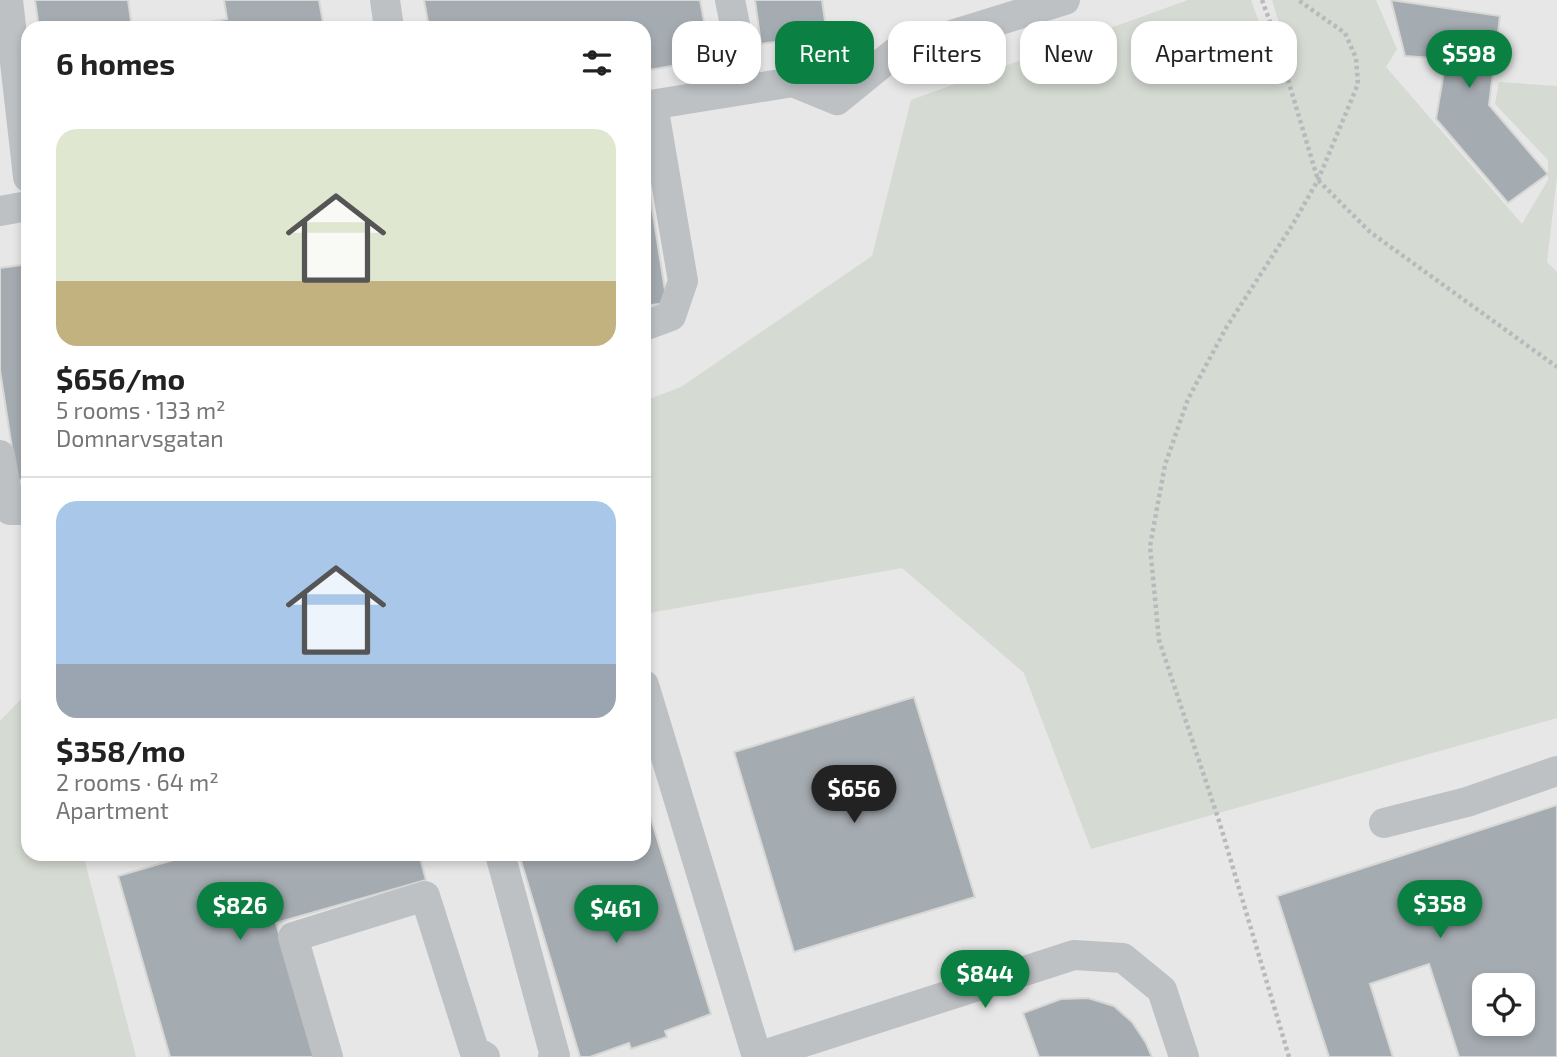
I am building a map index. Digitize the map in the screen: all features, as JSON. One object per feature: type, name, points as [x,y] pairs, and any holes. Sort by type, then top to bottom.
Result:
[{"type":"street","points":[[8,0],[21,115]]},
{"type":"street","points":[[385,0],[388,21]]},
{"type":"street","points":[[730,0],[748,89]]},
{"type":"street","points":[[651,105],[793,82],[837,100],[896,52],[1065,0]]},
{"type":"street","points":[[651,121],[683,281],[671,316],[651,323]]},
{"type":"street","points":[[0,211],[21,207]]},
{"type":"street","points":[[0,455],[10,510],[21,510]]},
{"type":"street","points":[[651,708],[757,1057],[1074,955],[1123,958],[1162,990],[1184,1057]]},
{"type":"street","points":[[1384,823],[1466,802],[1557,771]]},
{"type":"street","points":[[502,861],[555,1056],[553,1057]]},
{"type":"street","points":[[328,1057],[293,937],[425,896],[470,1055]]},
{"type":"path","points":[[1262,0],[1318,180],[1370,232],[1557,367]]},
{"type":"path","points":[[1289,1057],[1220,824],[1159,640],[1150,546],[1165,465],[1188,399],[1226,328],[1318,180],[1358,84],[1356,58],[1345,33],[1298,0]]},
{"type":"shaded area","points":[[0,0],[1557,0],[1557,1057],[0,1057]]},
{"type":"shaded area","points":[[1188,0],[1251,0],[1258,21],[1131,21],[1131,84],[1297,84],[1297,21],[1278,21],[1272,0],[1376,0],[1397,49],[1386,67],[1522,224],[1548,180],[1548,160],[1495,104],[1499,82],[1557,86],[1557,176],[1547,262],[1557,272],[1557,718],[1091,849],[1024,673],[902,568],[651,613],[651,398],[681,387],[872,256],[911,100],[955,84],[1006,84],[1006,66],[1020,61],[1020,84],[1117,84],[1117,26]]},
{"type":"shaded area","points":[[21,699],[21,861],[85,861],[136,1057],[0,1057],[0,721]]},
{"type":"building","points":[[35,0],[128,0],[131,21],[38,21]]},
{"type":"building","points":[[224,0],[319,0],[323,21],[215,21],[227,19]]},
{"type":"building","points":[[424,0],[700,0],[704,21],[672,21],[672,66],[651,70],[651,21],[428,21]]},
{"type":"building","points":[[755,0],[822,0],[825,21],[775,21],[775,42],[761,44],[761,21],[758,21]]},
{"type":"building","points":[[1391,0],[1500,16],[1489,105],[1548,174],[1508,203],[1436,119],[1446,59],[1405,56]]},
{"type":"building","points":[[651,201],[667,303],[651,305]]},
{"type":"building","points":[[21,265],[21,480],[17,481],[0,370],[0,268]]},
{"type":"building","points":[[914,697],[975,897],[794,952],[734,752]]},
{"type":"building","points":[[1557,805],[1557,1057],[1459,1057],[1429,964],[1370,984],[1393,1057],[1329,1057],[1277,896]]},
{"type":"building","points":[[651,819],[711,1014],[665,1031],[667,1037],[631,1049],[629,1043],[590,1057],[580,1057],[521,861],[651,861]]},
{"type":"building","points":[[170,861],[421,861],[426,880],[276,923],[314,1057],[170,1057],[118,876]]},
{"type":"building","points":[[1088,998],[1114,1006],[1132,1022],[1152,1057],[1039,1057],[1023,1013],[1061,999]]}]
